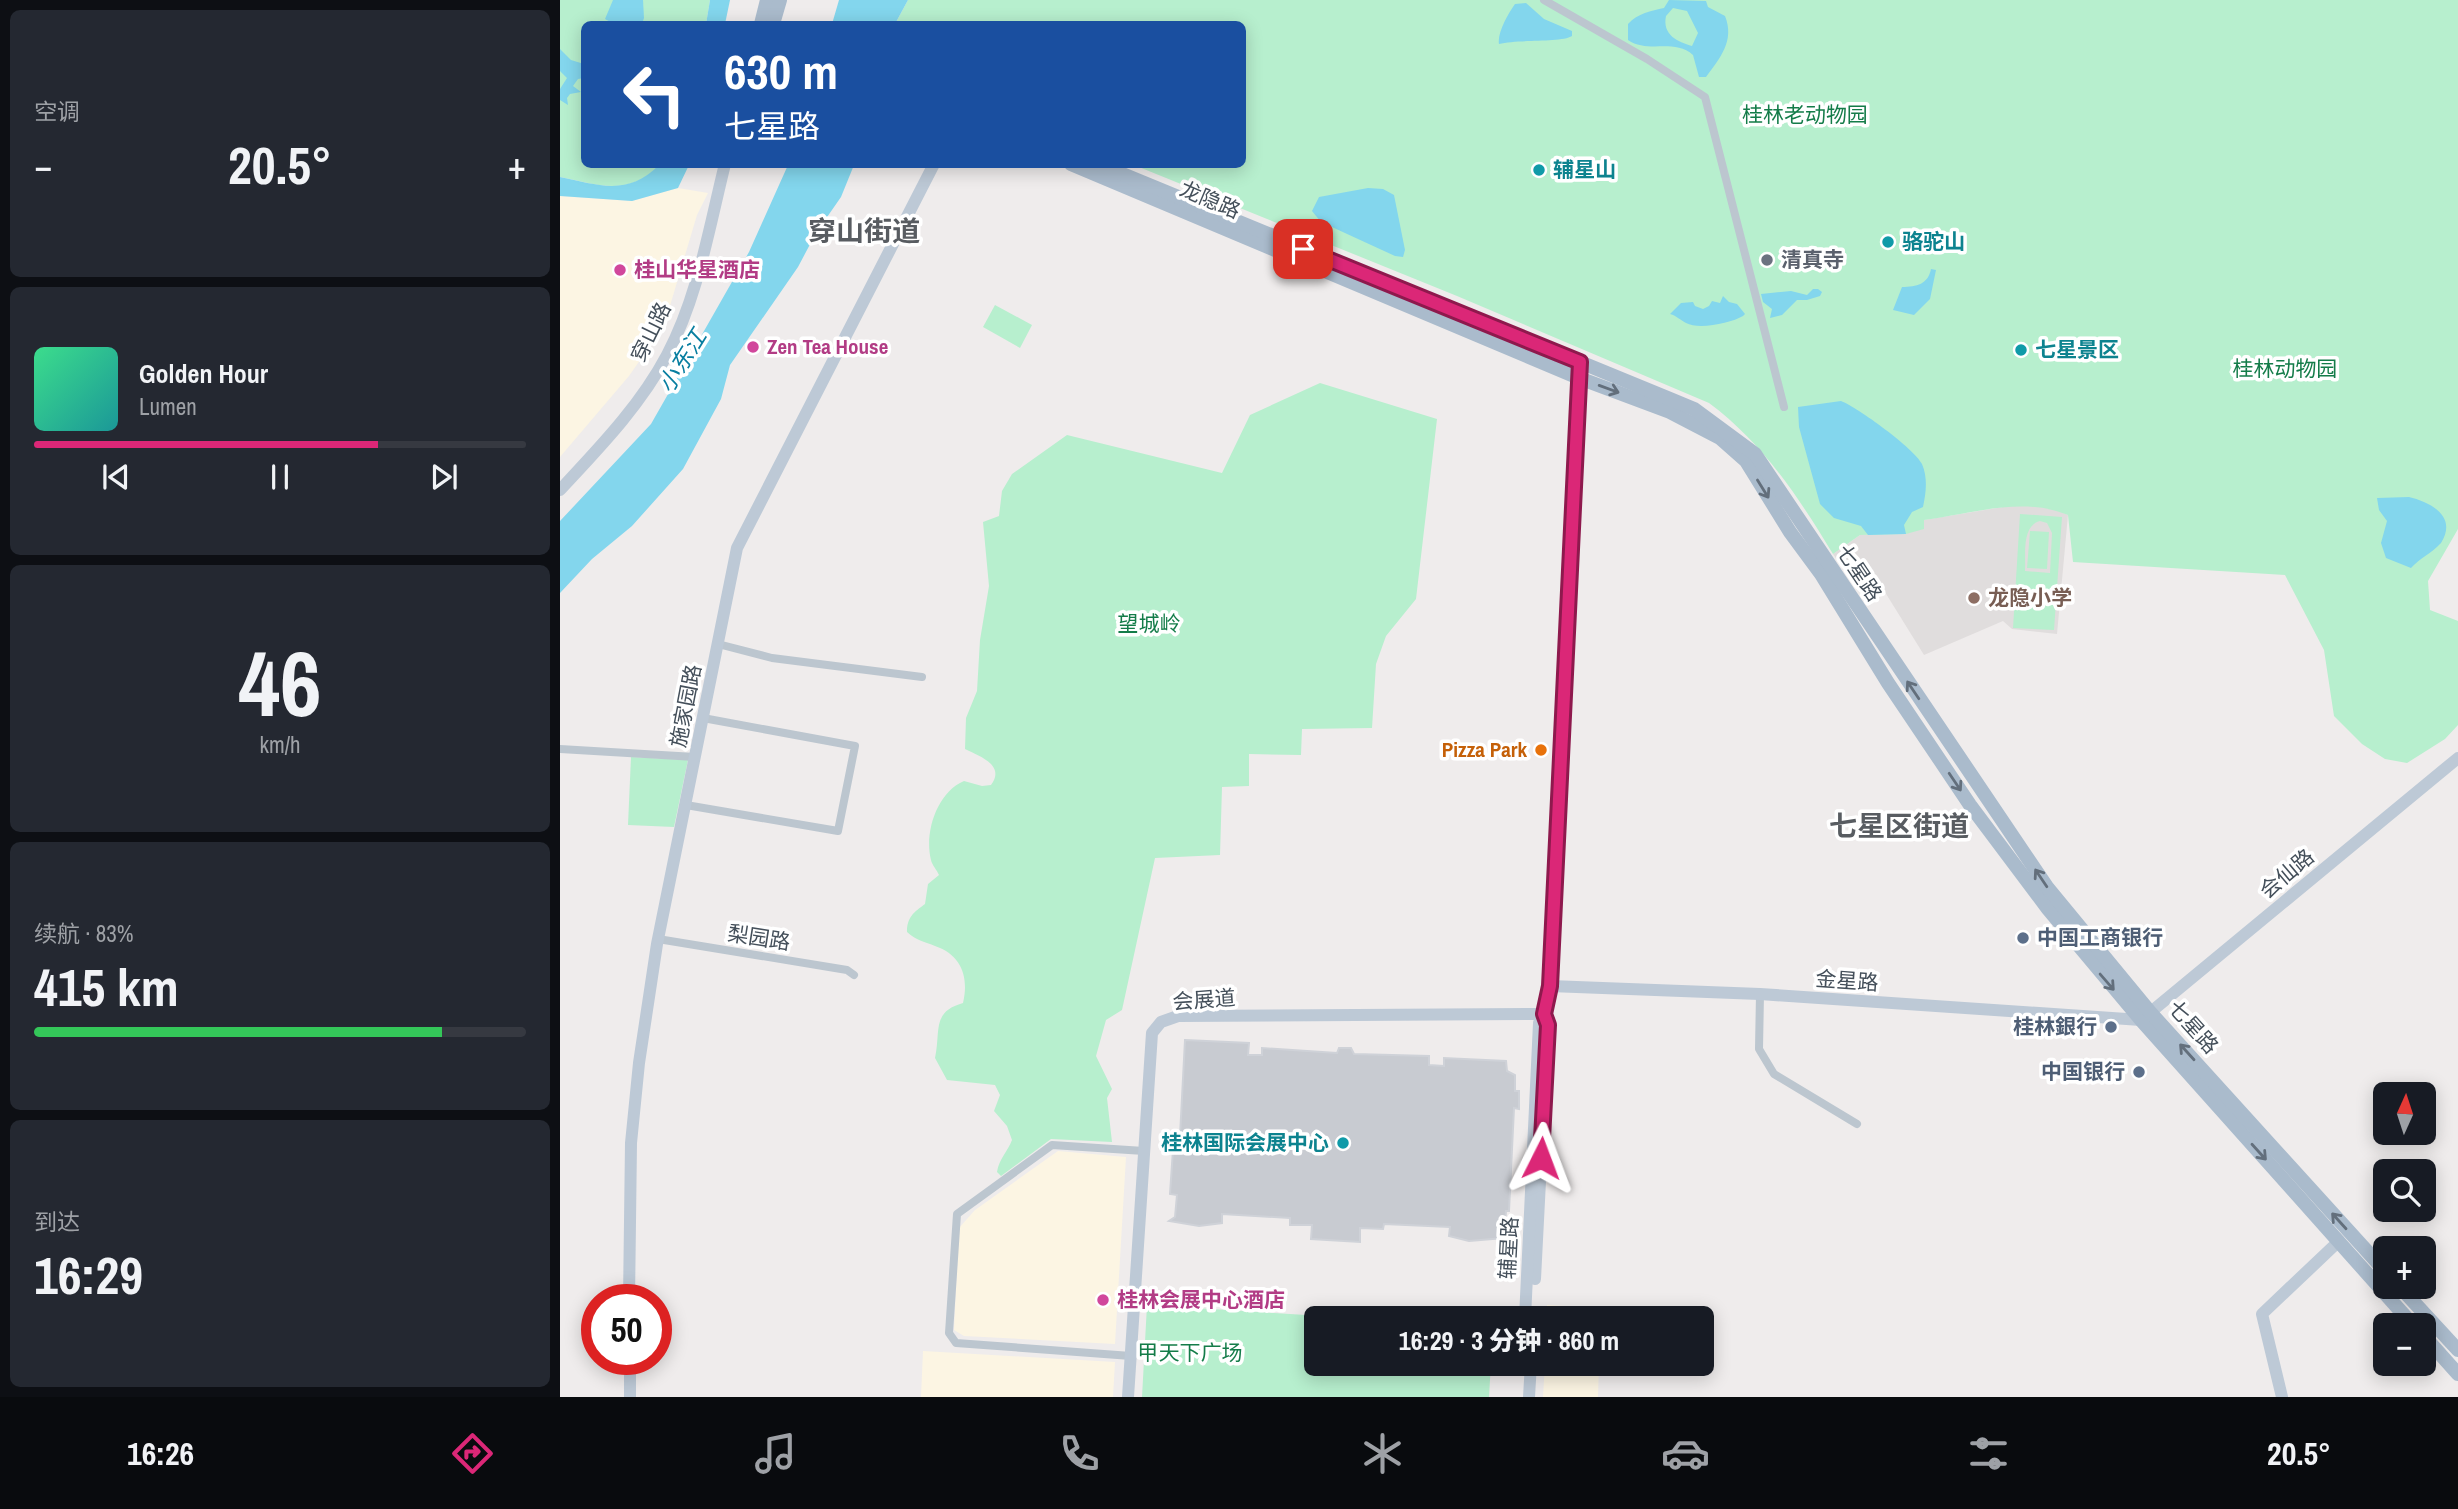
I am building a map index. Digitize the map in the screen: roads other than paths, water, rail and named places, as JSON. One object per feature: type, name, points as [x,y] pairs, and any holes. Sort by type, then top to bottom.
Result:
[{"type":"main road","points":[[762,21],[767,0]]},
{"type":"main road","points":[[774,21],[780,0]]},
{"type":"main road","name":"龙隐路","points":[[1080,168],[1579,378],[1670,412],[1720,438]]},
{"type":"main road","name":"七星路","points":[[1108,168],[1694,409],[1755,454],[2047,887],[2146,1016],[2402,1313]]},
{"type":"main road","name":"七星路","points":[[1720,438],[1746,461],[1790,532],[1821,574],[1888,683],[1970,805],[2048,909],[2373,1258]]},
{"type":"main road","points":[[2411,1299],[2458,1350]]},
{"type":"main road","points":[[2436,1349],[2458,1374]]},
{"type":"street","points":[[1544,0],[1647,59],[1705,97],[1784,407]]},
{"type":"street","name":"穿山路","points":[[560,490],[605,442],[638,401],[667,355],[690,299],[724,168]]},
{"type":"street","name":"施家园路","points":[[629,1284],[631,1143],[639,1063],[658,939],[737,548],[932,168]]},
{"type":"street","name":"辅星路","points":[[1526,1306],[1539,1023],[1544,1014],[1550,986],[1580,362]]},
{"type":"street","points":[[718,644],[772,658],[922,677]]},
{"type":"street","points":[[686,805],[838,831],[855,746],[703,718]]},
{"type":"street","points":[[560,749],[695,757]]},
{"type":"street","name":"会仙路","points":[[2146,1016],[2458,758]]},
{"type":"street","name":"梨园路","points":[[658,939],[847,970],[854,975]]},
{"type":"street","name":"金星路","points":[[1550,986],[1760,994],[2146,1016]]},
{"type":"street","points":[[1760,994],[1759,1049],[1774,1074],[1857,1124]]},
{"type":"street","name":"辅星路","points":[[1535,1306],[1548,1025],[1544,1014]]},
{"type":"street","name":"会展道","points":[[1128,1397],[1152,1033],[1161,1022],[1178,1017],[1544,1014]]},
{"type":"street","points":[[1131,1356],[956,1343],[949,1333],[957,1214],[965,1206],[1052,1145],[1144,1151]]},
{"type":"street","points":[[2282,1397],[2262,1314],[2339,1241]]},
{"type":"street","points":[[630,1375],[630,1397]]},
{"type":"street","points":[[1521,1397],[1522,1376]]},
{"type":"street","points":[[1530,1397],[1531,1376]]},
{"type":"water","points":[[613,0],[643,0],[643,21],[605,19]]},
{"type":"water","points":[[710,0],[730,0],[726,21],[706,21]]},
{"type":"water","points":[[839,0],[908,0],[897,21],[833,21]]},
{"type":"water","points":[[1669,0],[1706,1],[1708,7],[1725,16],[1728,25],[1727,41],[1721,56],[1706,77],[1699,77],[1693,55],[1686,50],[1669,46],[1644,46],[1628,40],[1628,24],[1632,20],[1664,8]],"holes":[[[1673,8],[1687,11],[1698,33],[1692,46],[1672,37],[1665,23],[1666,16]]]},
{"type":"water","points":[[1526,3],[1544,19],[1572,31],[1572,36],[1559,40],[1499,44],[1501,29],[1512,8],[1515,4]]},
{"type":"water","points":[[560,49],[571,60],[581,63],[581,78],[573,86],[581,92],[570,94],[567,98],[568,105],[560,100],[560,89],[567,78],[560,71]]},
{"type":"water","points":[[655,168],[688,168],[678,188],[632,201],[560,196],[560,177],[613,186],[625,185]]},
{"type":"water","points":[[787,168],[853,168],[841,197],[816,233],[798,267],[730,365],[721,399],[683,469],[632,526],[592,559],[560,593],[560,521],[651,424],[749,252]]},
{"type":"water","points":[[1368,188],[1383,189],[1394,195],[1405,250],[1403,257],[1395,256],[1321,222],[1312,211],[1319,197]]},
{"type":"water","points":[[1931,269],[1936,270],[1930,299],[1914,315],[1893,310],[1902,287],[1921,284]]},
{"type":"water","points":[[1813,289],[1822,292],[1820,296],[1797,300],[1782,315],[1770,318],[1772,309],[1763,302],[1761,294],[1791,291],[1807,295]]},
{"type":"water","points":[[1723,296],[1729,302],[1737,304],[1745,314],[1723,323],[1699,326],[1686,323],[1670,314],[1681,303],[1693,302],[1695,306],[1703,309],[1712,301],[1720,303]]},
{"type":"water","points":[[1841,401],[1885,429],[1922,464],[1926,486],[1923,507],[1912,512],[1904,525],[1906,534],[1868,535],[1861,526],[1834,518],[1820,504],[1799,427],[1798,407]]},
{"type":"water","points":[[2409,497],[2433,507],[2444,518],[2446,525],[2441,543],[2411,568],[2386,558],[2381,543],[2387,521],[2379,510],[2377,498]]},
{"type":"place","name":"辅星山","points":[[1539,170]]},
{"type":"place","name":"骆驼山","points":[[1888,242]]},
{"type":"place","name":"清真寺","points":[[1767,260]]},
{"type":"place","name":"桂山华星酒店","points":[[620,270]]},
{"type":"place","name":"Zen Tea House","points":[[753,347]]},
{"type":"place","name":"七星景区","points":[[2021,350]]},
{"type":"place","name":"龙隐小学","points":[[1974,598]]},
{"type":"place","name":"Pizza Park","points":[[1541,750]]},
{"type":"place","name":"中国工商银行","points":[[2023,938]]},
{"type":"place","name":"桂林銀行","points":[[2111,1027]]},
{"type":"place","name":"中国银行","points":[[2139,1072]]},
{"type":"place","name":"桂林国际会展中心","points":[[1343,1143]]},
{"type":"place","name":"桂林会展中心酒店","points":[[1103,1300]]},
{"type":"district","name":"穿山街道","points":[[864,231]]},
{"type":"district","name":"七星区街道","points":[[1899,826]]},
{"type":"park label","name":"桂林老动物园","points":[[1805,115]]},
{"type":"park label","name":"桂林动物园","points":[[2285,369]]},
{"type":"park label","name":"望城岭","points":[[1149,624]]},
{"type":"park label","name":"甲天下广场","points":[[1190,1353]]},
{"type":"water label","name":"小东江","points":[[682,361]]}]
